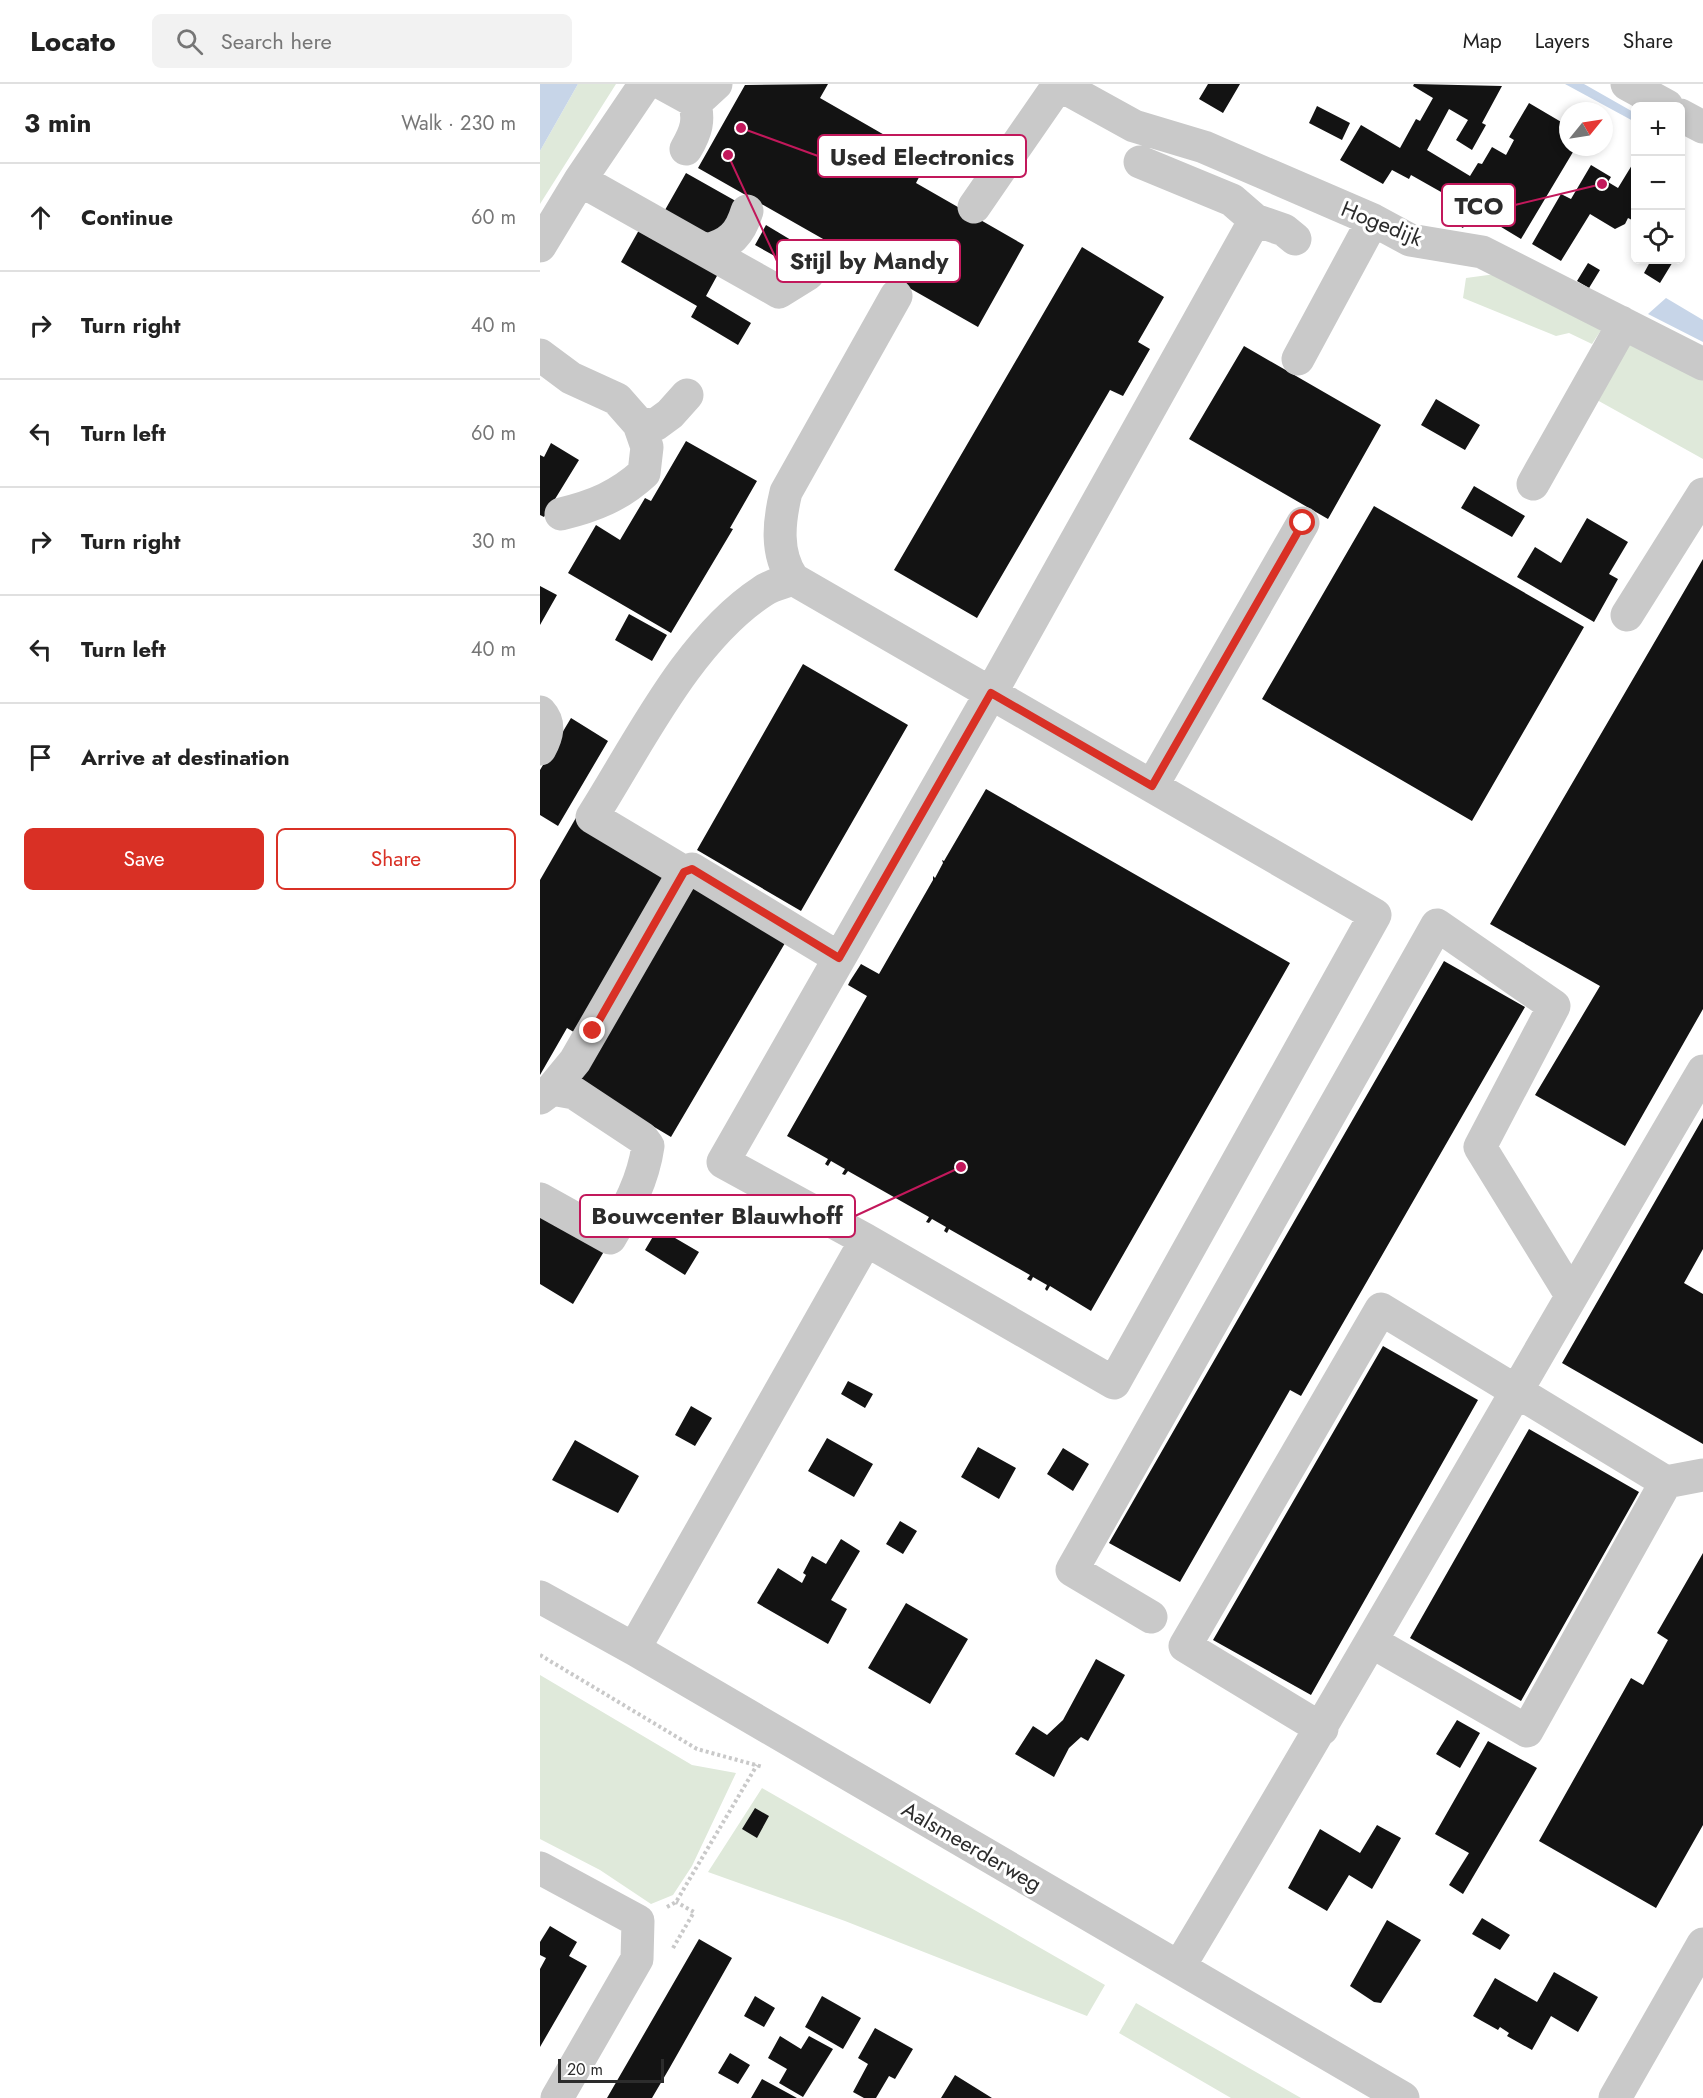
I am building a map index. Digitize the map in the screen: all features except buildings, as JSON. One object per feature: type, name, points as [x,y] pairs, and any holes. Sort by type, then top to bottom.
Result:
[{"type":"street","points":[[540,246],[580,180],[645,84]]},
{"type":"street","points":[[663,84],[705,92],[696,132],[686,149]]},
{"type":"street","points":[[974,207],[1058,84]]},
{"type":"street","name":"Hogedijk","points":[[1058,84],[1134,126],[1204,147],[1373,220],[1410,240],[1482,252],[1703,364]]},
{"type":"street","points":[[1627,84],[1659,102]]},
{"type":"street","points":[[1685,117],[1703,127]]},
{"type":"street","points":[[1140,162],[1232,200],[1251,214],[1255,220],[1284,230],[1295,239]]},
{"type":"street","points":[[580,180],[780,292],[808,274],[819,255]]},
{"type":"street","points":[[707,250],[733,239],[742,227],[747,212]]},
{"type":"street","points":[[896,296],[786,492],[779,520],[781,549],[784,567],[793,579],[991,693],[1375,915],[1114,1383],[866,1240],[723,1162],[991,693],[1255,220]]},
{"type":"street","points":[[1298,359],[1373,220]]},
{"type":"street","points":[[1533,484],[1617,335],[1621,322]]},
{"type":"street","points":[[540,355],[571,378],[617,399],[639,424],[647,447],[644,473],[626,489],[595,506],[561,514]]},
{"type":"street","points":[[639,424],[655,425],[670,414],[687,395]]},
{"type":"street","points":[[1627,615],[1703,494]]},
{"type":"street","points":[[1152,786],[1303,523]]},
{"type":"street","points":[[684,872],[592,818],[692,657],[731,617],[764,590],[793,579]]},
{"type":"street","points":[[540,712],[545,717],[548,729],[540,749]]},
{"type":"street","points":[[546,1094],[575,1061],[684,872],[692,869],[839,958]]},
{"type":"street","points":[[1151,1617],[1072,1570],[1437,925],[1554,1006],[1480,1147],[1571,1295]]},
{"type":"street","points":[[1179,1967],[1322,1729],[1516,1389],[1703,1071]]},
{"type":"street","points":[[540,1199],[610,1238],[628,1208],[644,1172],[648,1146],[642,1138],[574,1093],[546,1094]]},
{"type":"street","points":[[634,1649],[866,1240]]},
{"type":"street","points":[[1322,1729],[1185,1646],[1381,1309],[1666,1482],[1703,1475]]},
{"type":"street","points":[[1372,1642],[1527,1731],[1666,1482]]},
{"type":"street","name":"Aalsmeerderweg","points":[[540,1597],[634,1649],[1403,2098]]},
{"type":"street","points":[[540,1868],[638,1921],[637,1959],[557,2098]]},
{"type":"street","points":[[1615,2098],[1703,1944]]},
{"type":"path","points":[[638,1921],[676,1902],[757,1765]]},
{"type":"green space","points":[[578,84],[616,84],[540,204],[540,151]]},
{"type":"green space","points":[[1503,273],[1605,324],[1592,344],[1569,333],[1556,336],[1463,298],[1466,278]]},
{"type":"green space","points":[[1630,344],[1703,377],[1703,459],[1597,400]]},
{"type":"green space","points":[[540,1675],[692,1765],[736,1773],[692,1866],[673,1895],[651,1904],[600,1870],[540,1839]]},
{"type":"green space","points":[[762,1788],[1105,1985],[1087,2016],[845,1921],[708,1872]]},
{"type":"green space","points":[[1136,2003],[1301,2098],[1231,2098],[1119,2033]]},
{"type":"water","points":[[540,84],[578,84],[540,151]]},
{"type":"water","points":[[1565,84],[1584,84],[1631,111],[1631,120],[1613,110],[1613,102],[1598,102]]},
{"type":"water","points":[[1666,298],[1703,320],[1703,342],[1648,314]]},
{"type":"place","name":"Used Electronics","points":[[741,128]]},
{"type":"place","name":"Stijl by Mandy","points":[[728,155]]},
{"type":"place","name":"TCO","points":[[1602,184]]},
{"type":"place","name":"Bouwcenter Blauwhoff","points":[[961,1167]]},
{"type":"route","points":[[593,1031],[684,872],[692,869],[839,958],[991,693],[1152,786],[1303,523]]}]
